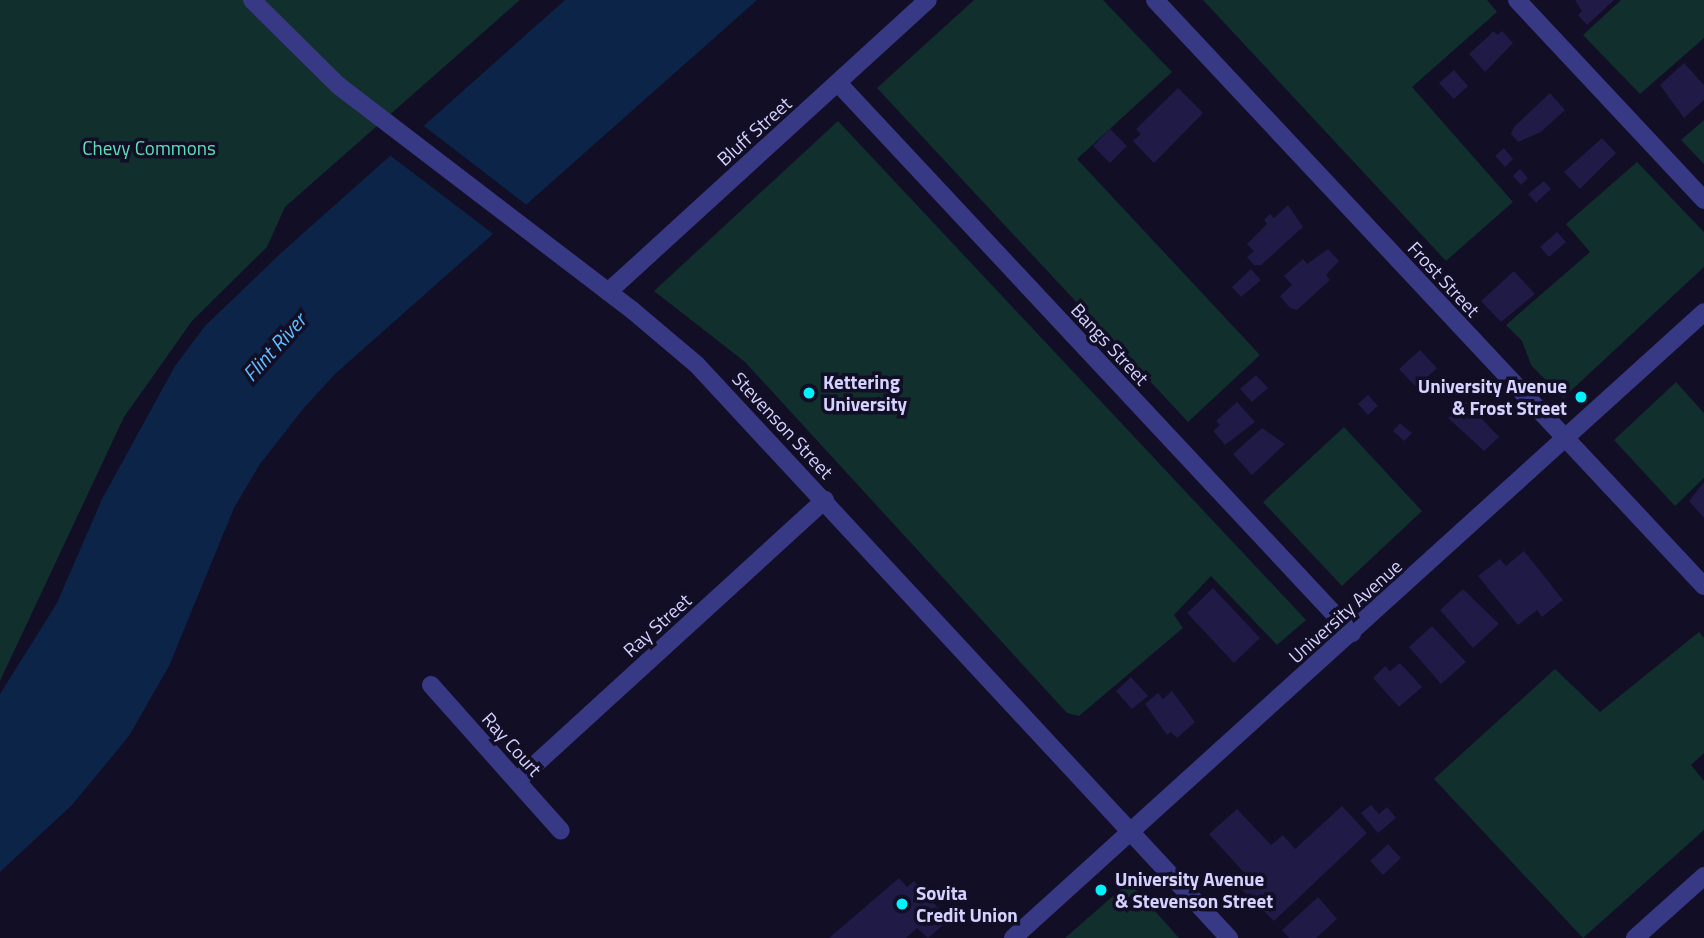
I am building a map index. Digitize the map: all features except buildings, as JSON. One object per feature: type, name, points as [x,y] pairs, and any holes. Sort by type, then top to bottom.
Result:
[{"type":"street","name":"Stevenson Street","points":[[252,0],[305,56],[378,118],[608,292],[697,365],[1229,938]]},
{"type":"street","name":"Bluff Street","points":[[608,292],[928,0]]},
{"type":"street","name":"Frost Street","points":[[1155,0],[1704,586]]},
{"type":"street","points":[[1517,0],[1704,200]]},
{"type":"street","name":"Bangs Street","points":[[838,83],[1352,633]]},
{"type":"street","name":"University Avenue","points":[[1013,938],[1566,440],[1704,312]]},
{"type":"street","name":"Ray Street","points":[[517,781],[825,500]]},
{"type":"street","name":"Ray Court","points":[[431,685],[561,831]]},
{"type":"street","points":[[1635,938],[1704,876]]},
{"type":"green space","name":"Chevy Commons","points":[[0,0],[520,0],[285,207],[267,247],[192,321],[124,417],[0,681]]},
{"type":"green space","points":[[974,0],[1103,0],[1172,72],[1077,159],[1260,355],[1188,422],[877,88]]},
{"type":"green space","points":[[1203,0],[1487,0],[1497,12],[1412,87],[1513,202],[1446,261]]},
{"type":"green space","points":[[1621,0],[1704,0],[1704,38],[1640,94],[1583,35]]},
{"type":"green space","points":[[1704,120],[1704,164],[1681,140]]},
{"type":"green space","points":[[838,121],[1306,620],[1277,645],[1211,576],[1174,615],[1183,628],[1079,716],[1067,713],[745,362],[654,291]]},
{"type":"green space","points":[[1637,162],[1704,232],[1704,267],[1563,398],[1531,365],[1522,341],[1506,325],[1590,252],[1566,224]]},
{"type":"green space","points":[[1676,382],[1704,413],[1704,478],[1675,506],[1614,440]]},
{"type":"green space","points":[[1344,427],[1422,511],[1342,586],[1263,502]]},
{"type":"green space","points":[[1699,632],[1704,638],[1704,753],[1691,765],[1704,781],[1704,830],[1583,938],[1434,779],[1555,669],[1600,712]]},
{"type":"green space","points":[[1129,882],[1179,938],[1065,938]]},
{"type":"water","name":"Flint River","points":[[565,0],[757,0],[335,374],[303,409],[260,464],[234,508],[169,666],[129,736],[72,805],[0,872],[0,694],[57,603],[102,499],[175,366],[205,326],[281,253]]},
{"type":"pier","points":[[420,123],[529,207],[496,236],[387,153]]},
{"type":"place","name":"Kettering University","points":[[809,393]]},
{"type":"place","name":"University Avenue & Frost Street","points":[[1581,397]]},
{"type":"place","name":"University Avenue & Stevenson Street","points":[[1101,890]]},
{"type":"place","name":"Sovita Credit Union","points":[[902,904]]}]
